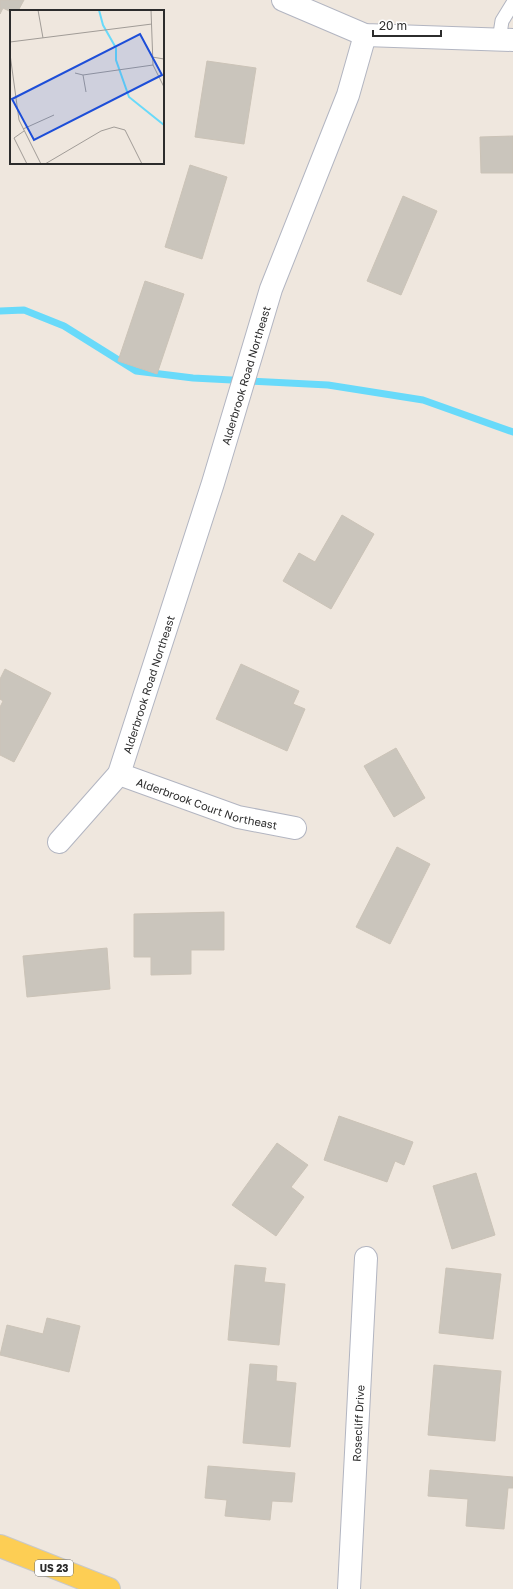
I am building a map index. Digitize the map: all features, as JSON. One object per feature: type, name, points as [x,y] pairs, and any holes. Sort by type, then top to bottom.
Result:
[{"type":"main road","name":"US 23","points":[[0,1546],[109,1589]]},
{"type":"street","points":[[287,1],[365,35],[506,40]]},
{"type":"street","name":"Alderbrook Road Northeast","points":[[59,842],[120,774],[213,483],[271,289],[348,95],[365,35]]},
{"type":"street","name":"Alderbrook Court Northeast","points":[[120,774],[238,816],[295,828]]},
{"type":"street","name":"Rosecliff Drive","points":[[349,1589],[366,1258]]},
{"type":"lane","points":[[506,40],[502,21],[513,3]]},
{"type":"building","points":[[0,0],[24,0],[19,10],[10,10],[10,12],[3,8],[0,14]]},
{"type":"building","points":[[207,61],[256,68],[244,144],[195,137]]},
{"type":"building","points":[[513,136],[513,173],[481,173],[480,137]]},
{"type":"building","points":[[190,165],[227,177],[202,259],[165,247]]},
{"type":"building","points":[[403,196],[437,211],[401,295],[367,281]]},
{"type":"building","points":[[145,281],[184,294],[157,374],[118,361]]},
{"type":"building","points":[[342,515],[374,534],[331,609],[283,581],[299,553],[315,562]]},
{"type":"building","points":[[241,664],[299,691],[293,704],[305,709],[287,751],[216,719]]},
{"type":"building","points":[[5,669],[51,693],[14,762],[0,755],[0,707],[3,701],[0,699],[0,679]]},
{"type":"building","points":[[396,748],[425,798],[394,817],[364,766]]},
{"type":"building","points":[[397,847],[430,864],[390,944],[356,927]]},
{"type":"building","points":[[224,912],[224,950],[191,950],[191,974],[151,975],[151,957],[134,957],[134,914]]},
{"type":"building","points":[[107,948],[110,989],[27,997],[23,956]]},
{"type":"building","points":[[339,1116],[413,1142],[404,1165],[395,1161],[387,1182],[324,1160]]},
{"type":"building","points":[[277,1143],[308,1165],[291,1187],[304,1197],[276,1236],[232,1205]]},
{"type":"building","points":[[476,1173],[495,1235],[452,1249],[433,1186]]},
{"type":"building","points":[[235,1265],[266,1268],[264,1282],[285,1284],[279,1345],[228,1340]]},
{"type":"building","points":[[446,1268],[501,1274],[493,1339],[439,1333]]},
{"type":"building","points":[[47,1318],[80,1326],[69,1372],[0,1355],[7,1325],[43,1334]]},
{"type":"building","points":[[250,1364],[277,1366],[276,1381],[296,1383],[290,1447],[243,1443]]},
{"type":"building","points":[[434,1365],[501,1371],[495,1441],[428,1435]]},
{"type":"building","points":[[208,1466],[295,1473],[292,1502],[272,1501],[270,1520],[225,1516],[227,1500],[205,1498]]},
{"type":"building","points":[[430,1470],[513,1477],[513,1488],[508,1488],[504,1529],[466,1526],[468,1499],[428,1496]]},
{"type":"waterway","points":[[0,311],[24,310],[64,326],[136,371],[193,378],[328,385],[423,400],[513,432]]}]
